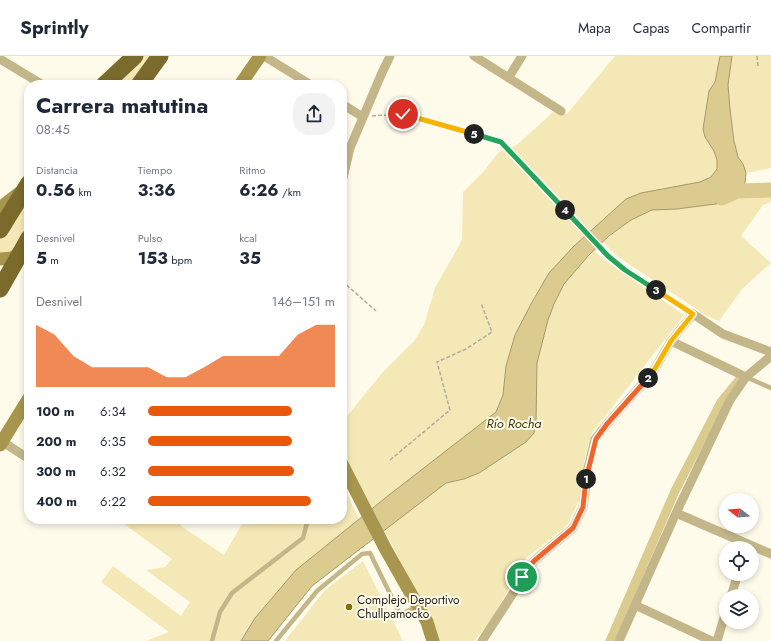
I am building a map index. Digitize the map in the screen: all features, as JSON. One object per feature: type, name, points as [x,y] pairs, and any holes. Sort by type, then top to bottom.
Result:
[{"type":"highway","points":[[109,80],[135,56]]},
{"type":"highway","points":[[143,80],[160,56]]},
{"type":"highway","points":[[0,230],[24,192]]},
{"type":"highway","points":[[0,289],[24,250]]},
{"type":"main road","points":[[243,80],[260,56]]},
{"type":"main road","points":[[0,208],[24,189]]},
{"type":"main road","points":[[0,259],[12,258],[24,250]]},
{"type":"main road","points":[[1,442],[24,406]]},
{"type":"main road","points":[[347,475],[361,504],[427,622],[433,641]]},
{"type":"street","points":[[264,56],[303,80]]},
{"type":"street","points":[[347,161],[350,148],[390,56]]},
{"type":"street","points":[[474,56],[561,111]]},
{"type":"street","points":[[509,77],[522,56]]},
{"type":"street","points":[[0,59],[35,80]]},
{"type":"street","points":[[347,107],[363,117]]},
{"type":"street","points":[[482,641],[534,561],[573,528],[583,507],[588,468],[596,439],[607,424],[653,372],[671,341],[693,314],[723,334],[771,352]]},
{"type":"street","points":[[671,341],[746,377]]},
{"type":"street","points":[[619,641],[676,513],[730,400],[746,377],[771,356]]},
{"type":"street","points":[[1,442],[24,456]]},
{"type":"street","points":[[676,513],[736,541]]},
{"type":"street","points":[[759,550],[771,554]]},
{"type":"street","points":[[635,605],[712,641]]},
{"type":"street","points":[[717,641],[721,629]]},
{"type":"lane","points":[[746,377],[771,388]]},
{"type":"lane","points":[[212,641],[220,612],[232,593],[303,538],[307,524]]},
{"type":"lane","points":[[276,641],[317,591],[362,554],[370,553],[400,614],[418,606]]},
{"type":"path","points":[[756,56],[758,66]]},
{"type":"path","points":[[363,117],[403,114],[501,142],[608,256],[625,270],[693,314]]},
{"type":"path","points":[[347,285],[376,311]]},
{"type":"path","points":[[390,460],[450,410],[437,362],[466,349],[492,332],[481,303]]},
{"type":"shaded area","points":[[141,56],[154,56],[136,80],[115,80]]},
{"type":"shaded area","points":[[615,56],[720,56],[715,82],[709,91],[705,137],[716,156],[717,167],[714,172],[701,182],[626,199],[573,247],[549,273],[515,335],[506,366],[503,395],[496,412],[372,509],[347,463],[347,416],[383,372],[414,341],[424,325],[435,288],[462,240],[463,192],[484,171],[499,152],[517,145],[553,112],[567,114]]},
{"type":"shaded area","points":[[732,56],[771,56],[771,168],[746,173],[743,164],[738,157],[734,141],[728,85]]},
{"type":"shaded area","points":[[737,195],[771,195],[771,202],[763,205],[741,236],[771,263],[742,289],[719,321],[705,315],[617,256],[603,242],[631,220],[652,210],[677,209],[723,203]]},
{"type":"shaded area","points":[[24,200],[24,237],[13,253],[0,255],[0,239]]},
{"type":"shaded area","points":[[594,250],[602,258],[684,315],[592,433],[584,461],[582,494],[567,526],[526,558],[490,622],[474,641],[439,641],[432,621],[384,530],[446,483],[464,479],[526,442],[537,391],[537,363],[548,320],[564,284]]},
{"type":"shaded area","points":[[347,494],[359,519],[296,570],[255,618],[241,641],[146,641],[169,632],[101,582],[113,566],[181,616],[190,602],[146,570],[165,567],[172,559],[124,524],[181,524],[181,526],[224,555],[242,524],[347,524]]},
{"type":"shaded area","name":"Complejo Deportivo Chullpamocko","points":[[363,561],[403,641],[285,641],[325,590]]},
{"type":"water","name":"Río Rocha","points":[[720,56],[732,56],[728,85],[730,109],[734,141],[738,157],[743,164],[746,173],[745,183],[737,195],[723,203],[677,209],[652,210],[631,220],[609,236],[589,255],[564,284],[554,304],[548,320],[537,363],[536,422],[534,433],[526,442],[479,473],[464,479],[446,483],[312,586],[268,641],[241,641],[255,618],[296,570],[389,495],[496,412],[503,395],[506,366],[515,335],[549,273],[573,247],[626,199],[641,193],[700,182],[711,177],[717,169],[717,160],[714,151],[705,137],[703,129],[709,91],[715,82]]},
{"type":"waterway","points":[[722,198],[737,191],[771,190]]},
{"type":"waterway","points":[[610,641],[675,491],[721,402],[739,380]]},
{"type":"place","name":"Complejo Deportivo Chullpamocko","points":[[349,607]]},
{"type":"route","points":[[403,114],[501,142],[608,256],[625,270],[693,314],[671,341],[653,372],[607,424],[596,439],[588,468],[583,507],[573,528],[534,561],[522,577]]}]
